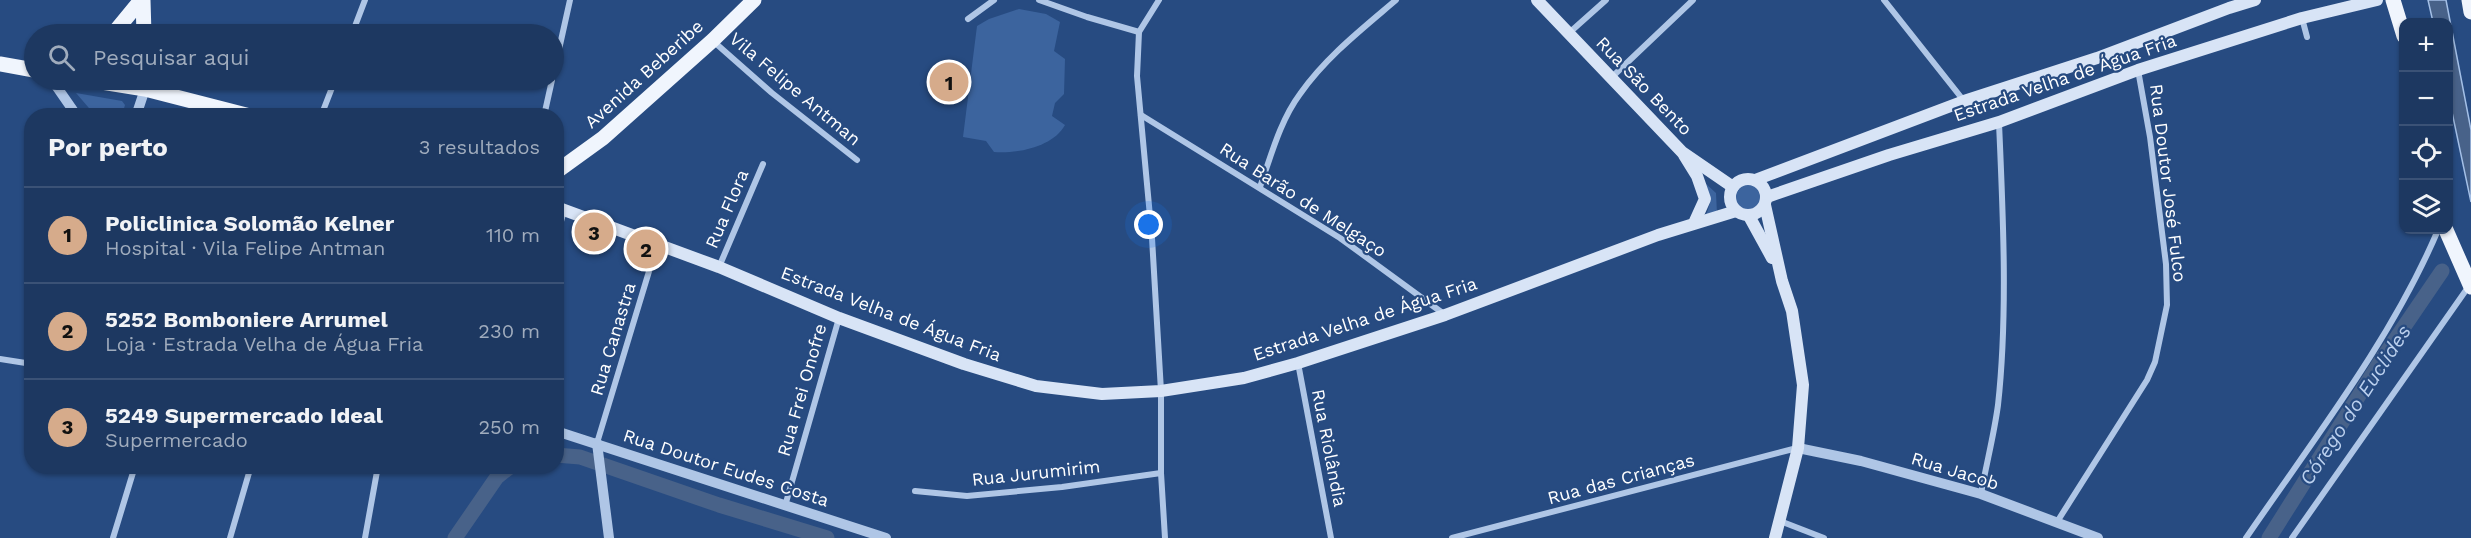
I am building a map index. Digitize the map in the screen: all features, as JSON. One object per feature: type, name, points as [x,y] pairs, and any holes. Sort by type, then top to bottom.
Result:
[{"type":"main road","points":[[122,24],[142,0]]},
{"type":"main road","points":[[142,0],[143,24]]},
{"type":"main road","name":"Avenida Beberibe","points":[[564,166],[603,138],[713,40],[754,0]]},
{"type":"main road","name":"Rua São Bento","points":[[1537,0],[1682,152],[1733,187]]},
{"type":"main road","name":"Estrada Velha de Água Fria","points":[[1755,180],[1964,101],[2097,58],[2225,4],[2255,0]]},
{"type":"main road","name":"Estrada Velha de Água Fria","points":[[1766,201],[1889,155],[1999,122],[2138,70],[2302,18],[2377,0]]},
{"type":"main road","points":[[2393,0],[2399,22]]},
{"type":"main road","points":[[2469,0],[2471,12]]},
{"type":"main road","points":[[0,64],[24,68]]},
{"type":"main road","points":[[165,90],[223,108]]},
{"type":"main road","points":[[1682,152],[1697,176],[1705,199],[1695,221]]},
{"type":"main road","points":[[1766,201],[1759,213],[1749,216],[1736,211],[1731,203],[1730,195],[1733,187],[1739,181],[1746,179],[1755,180],[1763,187],[1766,201],[1782,281],[1792,311],[1803,385],[1798,448],[1775,538]]},
{"type":"main road","name":"Estrada Velha de Água Fria","points":[[564,210],[719,267],[839,318],[964,364],[1036,386],[1102,394],[1161,391],[1244,378],[1298,363],[1445,315],[1546,275],[1695,221],[1736,211]]},
{"type":"main road","points":[[1749,216],[1782,281]]},
{"type":"main road","points":[[2448,234],[2470,286]]},
{"type":"street","points":[[356,24],[365,0]]},
{"type":"street","points":[[564,27],[570,0]]},
{"type":"street","points":[[968,19],[994,0]]},
{"type":"street","points":[[1039,0],[1139,32]]},
{"type":"street","points":[[1160,0],[1139,32],[1137,76],[1152,238],[1161,391],[1161,473],[1165,538]]},
{"type":"street","points":[[1260,188],[1279,132],[1299,95],[1346,44],[1396,0]]},
{"type":"street","points":[[1569,34],[1606,0]]},
{"type":"street","points":[[1612,77],[1693,0]]},
{"type":"street","points":[[1884,0],[1964,101]]},
{"type":"street","points":[[2302,18],[2307,37]]},
{"type":"street","name":"Vila Felipe Antman","points":[[713,40],[772,93],[857,160]]},
{"type":"street","name":"Rua Doutor José Fulco","points":[[2057,522],[2147,380],[2155,362],[2167,305],[2166,264],[2150,137],[2138,70]]},
{"type":"street","points":[[59,90],[71,108]]},
{"type":"street","points":[[138,108],[143,90]]},
{"type":"street","points":[[324,108],[331,90]]},
{"type":"street","points":[[546,108],[550,90]]},
{"type":"street","name":"Rua Barão de Melgaço","points":[[1141,115],[1340,238],[1445,315]]},
{"type":"street","points":[[1981,494],[1998,408],[2001,376],[2003,268],[1999,122]]},
{"type":"street","name":"Rua Flora","points":[[719,267],[763,164]]},
{"type":"street","points":[[2246,538],[2385,333],[2420,272],[2436,234]]},
{"type":"street","name":"Rua Canastra","points":[[598,448],[657,245]]},
{"type":"street","points":[[2292,538],[2470,286]]},
{"type":"street","name":"Rua Frei Onofre","points":[[785,506],[839,318]]},
{"type":"street","points":[[0,359],[24,363]]},
{"type":"street","name":"Rua Riolândia","points":[[1298,363],[1331,538]]},
{"type":"street","name":"Rua Doutor Eudes Costa","points":[[564,433],[598,448],[627,455],[886,538]]},
{"type":"street","points":[[598,448],[609,538]]},
{"type":"street","name":"Rua Jacob","points":[[1798,448],[1861,461],[1981,494],[2098,538]]},
{"type":"street","name":"Rua das Crianças","points":[[1452,538],[1798,448]]},
{"type":"street","name":"Rua Jurumirim","points":[[915,492],[967,496],[1062,487],[1161,473]]},
{"type":"street","points":[[113,538],[133,474]]},
{"type":"street","points":[[230,538],[249,474]]},
{"type":"street","points":[[365,538],[377,474]]},
{"type":"street","points":[[1780,522],[1824,538]]},
{"type":"shaded area","points":[[2428,0],[2446,0],[2449,18],[2432,18]]},
{"type":"shaded area","points":[[1019,9],[1046,14],[1060,22],[1054,51],[1065,59],[1064,94],[1055,103],[1052,116],[1065,125],[1052,139],[1034,148],[1013,152],[994,152],[986,141],[963,137],[977,26],[989,19]]},
{"type":"shaded area","points":[[2453,36],[2471,130],[2471,202],[2453,117]]},
{"type":"shaded area","points":[[76,93],[122,101],[125,105],[124,108],[89,108]]},
{"type":"shaded area","points":[[1742,182],[1759,188],[1764,207],[1752,213],[1737,209],[1733,191]]},
{"type":"shaded area","points":[[1705,183],[1716,193],[1717,214],[1706,216],[1710,203]]},
{"type":"waterway","name":"Córego do Euclides","points":[[2269,538],[2382,359],[2442,271]]},
{"type":"waterway","points":[[564,456],[580,457],[719,505],[827,538]]},
{"type":"waterway","points":[[455,538],[501,474]]},
{"type":"place","name":"Policlinica Solomão Kelner","points":[[949,82]]},
{"type":"place","name":"5249 Supermercado Ideal","points":[[594,232]]},
{"type":"place","name":"5252 Bomboniere Arrumel","points":[[646,249]]}]
